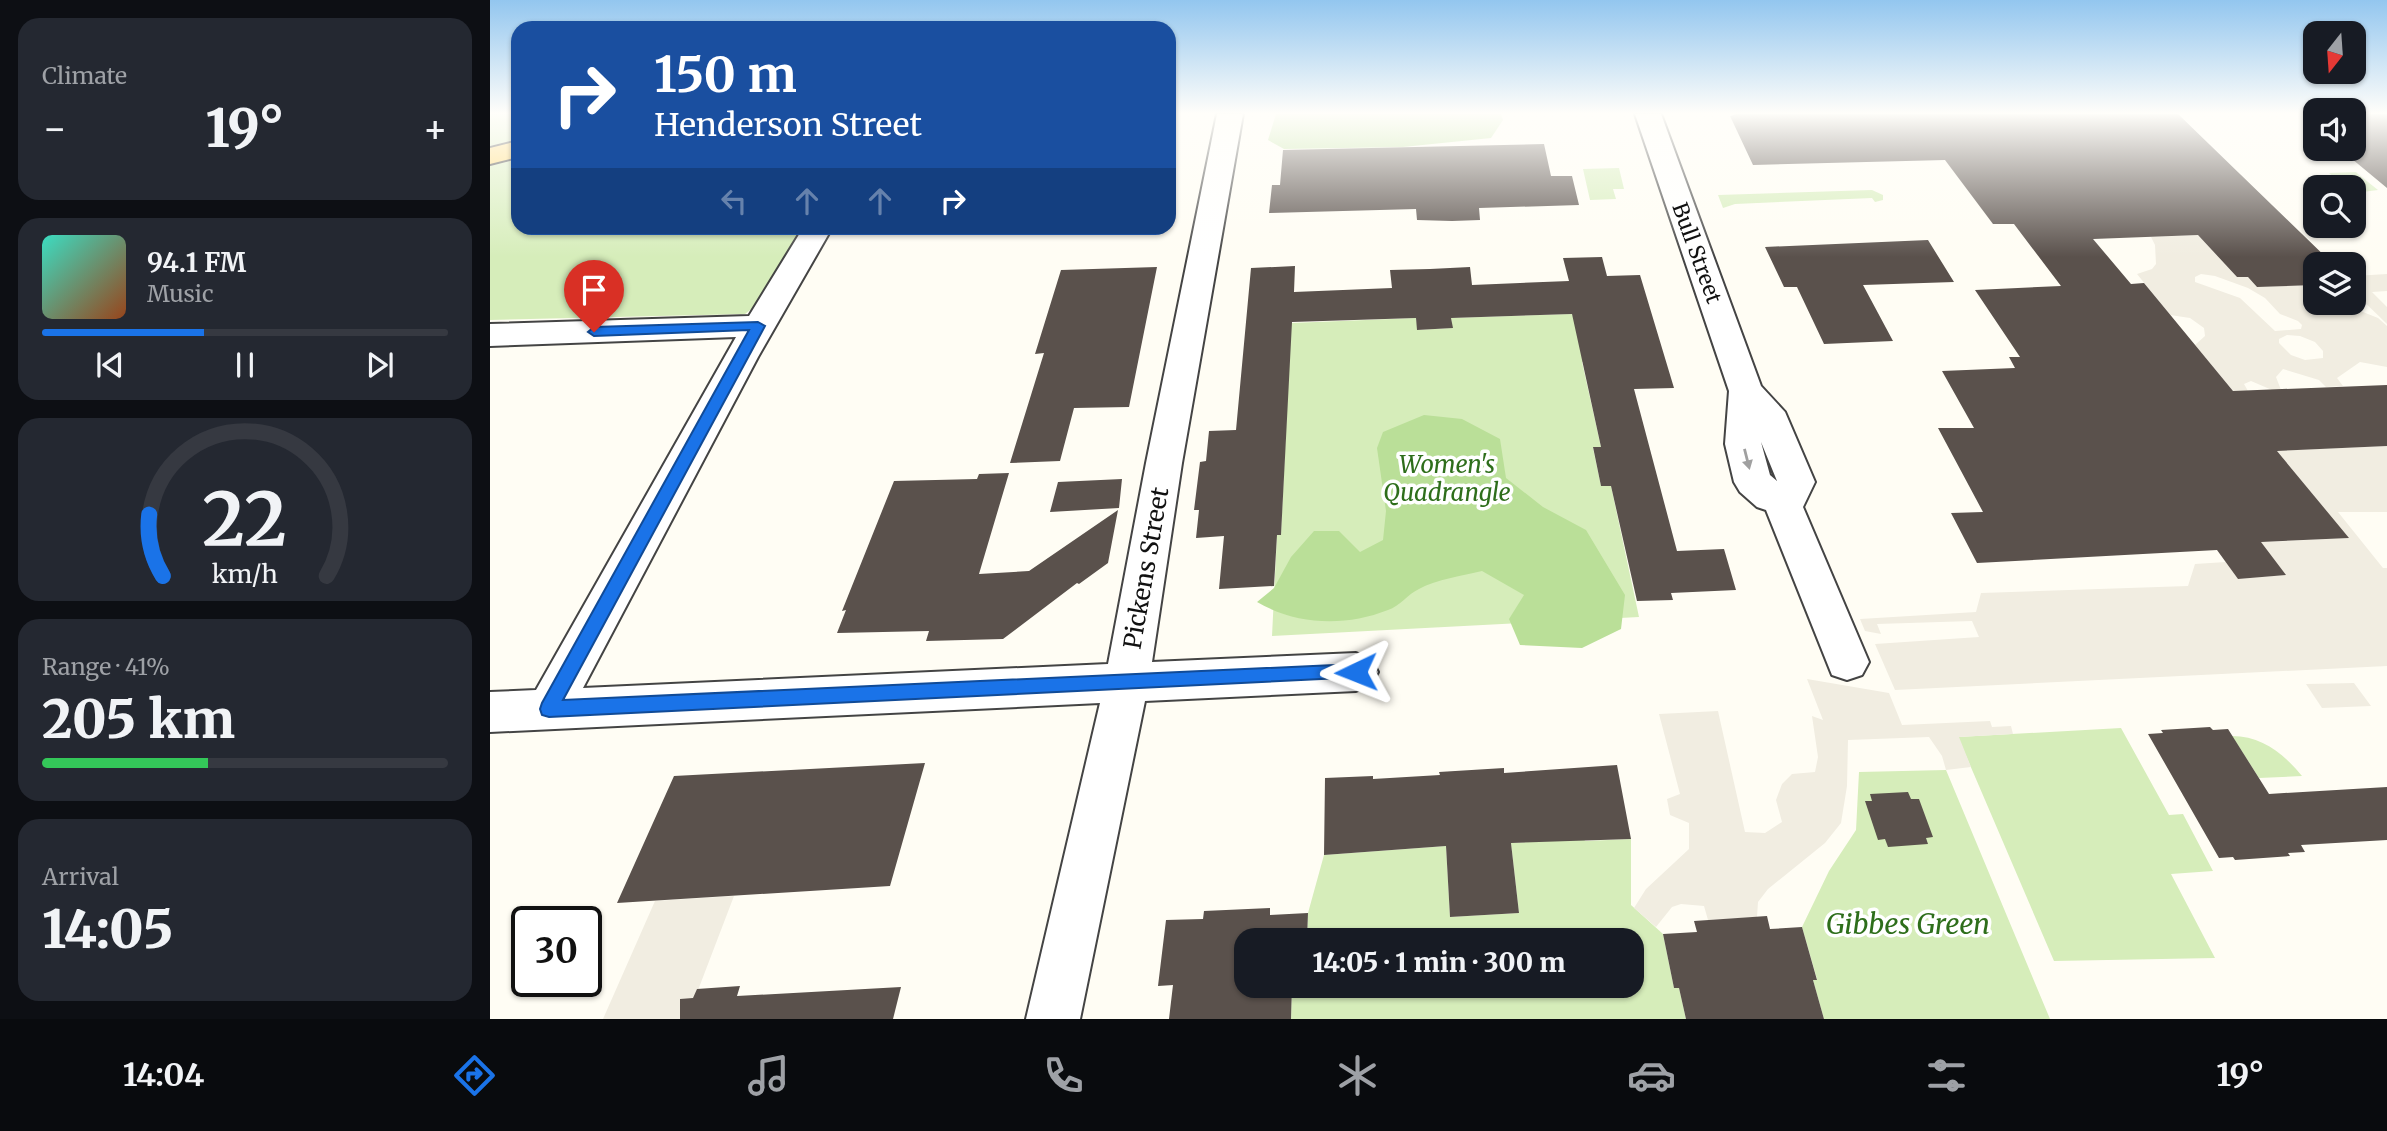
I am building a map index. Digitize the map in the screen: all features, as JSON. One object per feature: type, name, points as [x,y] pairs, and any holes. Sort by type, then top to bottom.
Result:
[{"type":"street","name":"Pickens Street","points":[[1053,1019],[1127,680],[1164,463],[1221,162]]},
{"type":"street","name":"Bull Street","points":[[1665,162],[1746,391],[1743,444],[1753,482],[1770,497],[1781,499],[1847,662]]},
{"type":"street","points":[[549,709],[758,326],[813,235]]},
{"type":"street","points":[[490,335],[758,326]]},
{"type":"street","points":[[490,712],[1127,680],[1356,672]]},
{"type":"green space","points":[[511,162],[511,235],[798,235],[754,307],[745,314],[490,320],[490,166]]},
{"type":"green space","points":[[1619,168],[1624,189],[1613,189],[1616,199],[1590,200],[1583,169]]},
{"type":"green space","points":[[2356,172],[2360,175],[2331,175],[2329,173]]},
{"type":"green space","points":[[2366,180],[2378,190],[2366,192]]},
{"type":"green space","points":[[1872,190],[1883,195],[1883,200],[1875,202],[1872,198],[1735,204],[1723,208],[1718,195]]},
{"type":"green space","name":"Women's Quadrangle","points":[[1572,314],[1595,361],[1582,362],[1601,447],[1593,448],[1601,486],[1611,486],[1639,617],[1272,636],[1277,535],[1281,534],[1291,323],[1416,318],[1418,330],[1452,328],[1451,318]]},
{"type":"green space","points":[[1424,415],[1462,419],[1500,439],[1506,478],[1543,507],[1586,530],[1625,595],[1621,629],[1582,648],[1520,645],[1509,619],[1524,595],[1482,571],[1434,583],[1415,591],[1392,608],[1355,619],[1304,619],[1272,610],[1257,602],[1274,588],[1291,557],[1314,531],[1339,531],[1360,552],[1383,540],[1386,511],[1377,448],[1383,432]]},
{"type":"green space","points":[[2121,728],[2169,815],[2183,814],[2213,871],[2171,874],[2215,958],[2054,961],[1958,737]]},
{"type":"green space","points":[[2232,736],[2253,739],[2272,748],[2288,760],[2302,776],[2259,778]]},
{"type":"green space","name":"Gibbes Green","points":[[1946,770],[2050,1019],[1824,1019],[1813,980],[1817,979],[1802,927],[1829,871],[1856,830],[1859,772]]},
{"type":"green space","points":[[1631,839],[1631,905],[1663,934],[1674,988],[1679,988],[1686,1019],[1291,1019],[1292,998],[1644,998],[1644,928],[1307,928],[1308,913],[1324,855],[1446,846],[1450,917],[1519,913],[1511,843]]},
{"type":"shaded area","points":[[2198,235],[2237,277],[2248,277],[2257,287],[2303,285],[2303,315],[2366,313],[2378,318],[2387,326],[2387,367],[2360,362],[2337,378],[2343,386],[2326,387],[2319,380],[2283,369],[2276,377],[2281,390],[2272,390],[2251,381],[2244,384],[2248,391],[2233,391],[2195,345],[2205,336],[2204,328],[2190,318],[2170,315],[2137,274],[2152,269],[2156,264],[2155,245],[2151,237]],"holes":[[[2201,274],[2248,288],[2265,298],[2280,314],[2298,321],[2302,325],[2301,329],[2275,331],[2240,298],[2195,282],[2195,277]],[[2287,335],[2300,336],[2315,342],[2323,351],[2323,358],[2305,360],[2291,355],[2279,343],[2279,339]]]},
{"type":"shaded area","points":[[2387,274],[2387,291],[2372,292],[2387,307],[2387,324],[2366,304],[2366,275]]},
{"type":"shaded area","points":[[2387,446],[2387,512],[2338,512],[2383,568],[2387,568],[2387,666],[1895,690],[1875,644],[1979,637],[1972,621],[1877,624],[1881,634],[1865,631],[1860,619],[1976,612],[1981,593],[2188,586],[2195,564],[2226,562],[2238,579],[2285,575],[2250,538],[2261,537],[2265,542],[2348,538],[2277,451]]},
{"type":"shaded area","points":[[1807,679],[1889,693],[1902,725],[1990,721],[1992,727],[2011,726],[2013,734],[1959,737],[1971,767],[1946,770],[1942,756],[1929,737],[1848,740],[1847,786],[1841,823],[1825,843],[1768,889],[1758,902],[1757,917],[1708,920],[1704,906],[1681,904],[1672,907],[1656,927],[1634,908],[1646,889],[1689,849],[1689,823],[1670,815],[1667,799],[1680,794],[1659,714],[1718,711],[1745,832],[1765,833],[1782,822],[1776,800],[1782,784],[1792,774],[1815,772],[1818,757],[1812,716],[1823,720]]},
{"type":"shaded area","points":[[2354,683],[2371,706],[2322,708],[2306,684]]},
{"type":"shaded area","points":[[734,896],[687,1019],[603,1019],[655,901]]},
{"type":"building","points":[[1282,162],[1548,162],[1551,176],[1572,176],[1579,205],[1479,208],[1480,220],[1452,221],[1417,220],[1416,209],[1269,213],[1272,185],[1280,185]]},
{"type":"building","points":[[1751,162],[1885,162],[1753,165]]},
{"type":"building","points":[[1946,162],[2227,162],[2303,235],[2303,238],[2321,252],[2303,252],[2303,285],[2257,287],[2248,277],[2237,277],[2198,235],[2093,239],[2131,284],[2144,283],[2233,391],[2387,385],[2387,446],[2277,451],[2349,538],[2261,542],[2286,575],[2238,579],[2217,550],[1977,563],[1951,513],[1983,512],[1938,428],[1974,428],[1942,371],[2015,368],[2009,357],[2020,357],[1975,290],[2061,286],[2014,224],[1993,224]]},
{"type":"building","points":[[2355,162],[2387,162],[2387,188]]},
{"type":"building","points":[[1928,240],[1954,282],[1863,285],[1893,341],[1824,344],[1797,287],[1784,287],[1765,247]]},
{"type":"building","points":[[1602,257],[1607,276],[1640,275],[1674,388],[1634,389],[1677,551],[1724,549],[1736,590],[1671,593],[1673,600],[1637,601],[1611,486],[1601,486],[1593,447],[1601,447],[1572,314],[1451,318],[1453,328],[1417,330],[1416,318],[1292,322],[1281,535],[1277,535],[1274,586],[1219,589],[1224,536],[1196,538],[1199,510],[1194,510],[1200,462],[1206,461],[1209,431],[1236,430],[1251,268],[1295,266],[1294,292],[1392,288],[1390,270],[1470,267],[1472,285],[1569,281],[1563,258]]},
{"type":"building","points":[[1157,267],[1129,407],[1074,408],[1060,461],[1010,463],[1044,353],[1035,354],[1061,270]]},
{"type":"building","points":[[1009,473],[979,574],[1029,571],[1118,510],[1108,563],[1003,639],[926,641],[929,631],[837,633],[846,610],[842,611],[894,481],[977,479],[979,474]]},
{"type":"building","points":[[1122,479],[1119,508],[1050,512],[1058,482]]},
{"type":"building","points":[[2210,727],[2213,730],[2228,729],[2269,794],[2387,787],[2387,840],[2301,845],[2305,852],[2288,853],[2290,856],[2235,860],[2233,857],[2219,858],[2148,734],[2163,733],[2161,730]]},
{"type":"building","points":[[925,763],[890,886],[617,903],[674,776]]},
{"type":"building","points":[[1617,765],[1631,839],[1511,843],[1519,913],[1450,917],[1446,846],[1324,855],[1325,778],[1373,776],[1373,779],[1504,768],[1504,773]]},
{"type":"building","points":[[1908,792],[1911,799],[1919,799],[1933,837],[1926,838],[1928,844],[1888,847],[1885,839],[1878,840],[1865,801],[1872,801],[1870,794]]},
{"type":"building","points":[[1270,908],[1270,915],[1308,913],[1307,928],[1234,928],[1234,998],[1292,998],[1291,1019],[1169,1019],[1173,985],[1158,986],[1166,920],[1203,919],[1204,911]]},
{"type":"building","points":[[1767,916],[1770,929],[1802,927],[1817,980],[1813,980],[1824,1019],[1686,1019],[1679,988],[1674,988],[1663,934],[1697,932],[1694,921]]},
{"type":"building","points":[[740,986],[737,996],[901,987],[893,1019],[680,1019],[680,999],[693,998],[697,989]]},
{"type":"route","points":[[594,332],[758,326],[549,709],[1127,680],[1356,672]]}]
